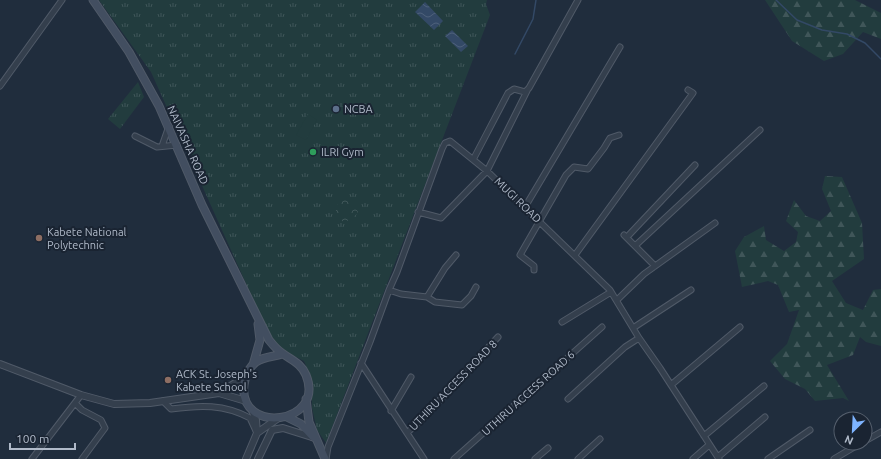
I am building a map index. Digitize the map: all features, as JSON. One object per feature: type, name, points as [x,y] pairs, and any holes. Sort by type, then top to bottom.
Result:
[{"type":"main road","name":"NAIVASHA ROAD","points":[[93,0],[141,72],[169,126],[202,205],[269,340],[282,354]]},
{"type":"main road","name":"NAIVASHA ROAD","points":[[252,305],[260,332],[260,340],[253,365]]},
{"type":"main road","points":[[306,399],[300,409],[287,417],[277,419],[264,416],[252,410],[246,401],[244,388],[245,377],[253,365],[263,358],[282,354],[295,360],[306,374],[308,382],[306,399],[310,422],[316,440],[325,459]]},
{"type":"main road","points":[[287,417],[301,424],[316,440]]},
{"type":"street","points":[[0,86],[62,0]]},
{"type":"street","points":[[418,212],[441,218],[487,171],[527,91],[578,0]]},
{"type":"street","points":[[525,207],[620,48]]},
{"type":"street","points":[[474,158],[508,93],[514,89],[522,92],[527,91]]},
{"type":"street","points":[[575,255],[693,93],[688,90]]},
{"type":"street","points":[[162,146],[169,126]]},
{"type":"street","points":[[636,245],[760,130]]},
{"type":"street","points":[[135,136],[156,147],[177,145]]},
{"type":"street","points":[[534,270],[534,266],[520,255],[539,220],[572,168],[576,167],[588,169],[610,138],[619,136]]},
{"type":"street","name":"MUGI ROAD","points":[[325,459],[328,447],[388,290],[397,272],[418,212],[445,143],[450,141],[474,158],[575,255],[611,292],[639,338],[718,458]]},
{"type":"street","points":[[678,206],[734,158]]},
{"type":"street","points":[[655,266],[626,236],[695,165]]},
{"type":"street","points":[[617,300],[644,274],[715,223]]},
{"type":"street","points":[[427,297],[445,268],[456,255]]},
{"type":"street","points":[[388,290],[401,294],[427,297],[435,302],[462,305],[476,287]]},
{"type":"street","points":[[633,328],[691,290]]},
{"type":"street","points":[[562,322],[611,292]]},
{"type":"street","name":"UTHIRU ACCESS ROAD 6","points":[[454,459],[602,327]]},
{"type":"street","points":[[671,385],[740,327]]},
{"type":"street","name":"UTHIRU ACCESS ROAD 8","points":[[407,433],[425,416],[498,337]]},
{"type":"street","points":[[568,399],[625,347],[639,338]]},
{"type":"street","points":[[361,363],[391,411],[424,459]]},
{"type":"street","points":[[0,364],[80,395],[114,404],[130,405],[219,393],[245,377]]},
{"type":"street","points":[[391,411],[411,377]]},
{"type":"street","points":[[704,436],[764,386]]},
{"type":"street","points":[[219,393],[246,401]]},
{"type":"street","points":[[32,459],[80,395]]},
{"type":"street","points":[[163,401],[171,409],[213,405],[239,412],[250,418],[258,433]]},
{"type":"street","points":[[75,403],[82,410],[101,420],[105,428],[82,459]]},
{"type":"street","points":[[252,410],[256,420],[258,433]]},
{"type":"street","points":[[718,458],[765,417]]},
{"type":"street","points":[[246,459],[258,433],[277,419]]},
{"type":"street","points":[[258,459],[272,430],[283,428],[316,440]]},
{"type":"street","points":[[768,459],[810,430]]},
{"type":"street","points":[[578,459],[600,439]]},
{"type":"street","points":[[693,459],[709,445]]},
{"type":"street","points":[[536,459],[548,448]]},
{"type":"street","points":[[834,459],[848,451]]},
{"type":"green space","points":[[99,0],[487,0],[486,4],[490,15],[326,443],[317,430],[312,408],[311,377],[304,361],[279,348],[270,337],[151,72]]},
{"type":"green space","points":[[765,0],[855,0],[881,13],[881,39],[863,32],[843,54],[824,61],[792,41]]},
{"type":"green space","points":[[138,82],[144,97],[120,129],[108,119]]},
{"type":"green space","points":[[308,114],[317,120],[306,140],[296,135]]},
{"type":"green space","points":[[825,176],[842,177],[862,223],[864,259],[832,281],[846,303],[863,310],[873,290],[881,289],[881,346],[866,342],[860,337],[853,355],[827,365],[849,401],[843,398],[815,401],[805,389],[785,379],[770,361],[787,344],[799,310],[789,312],[778,285],[768,281],[742,287],[735,251],[744,237],[764,226],[766,240],[784,251],[796,242],[798,232],[786,221],[794,200],[806,216],[820,221],[831,211],[822,189]]},
{"type":"green space","points":[[339,198],[352,200],[358,212],[350,220],[341,221],[334,219]]},
{"type":"water","points":[[425,2],[443,21],[434,30],[415,12]]},
{"type":"water","points":[[452,30],[468,46],[461,52],[445,36]]},
{"type":"waterway","points":[[515,54],[533,19],[536,0]]},
{"type":"waterway","points":[[776,0],[797,20],[822,30],[847,34],[865,43],[881,59]]},
{"type":"place","name":"NCBA","points":[[336,109]]},
{"type":"place","name":"ILRI Gym","points":[[313,152]]},
{"type":"place","name":"Kabete National Polytechnic","points":[[39,238]]},
{"type":"place","name":"ACK St. Joseph's Kabete School","points":[[168,380]]}]
